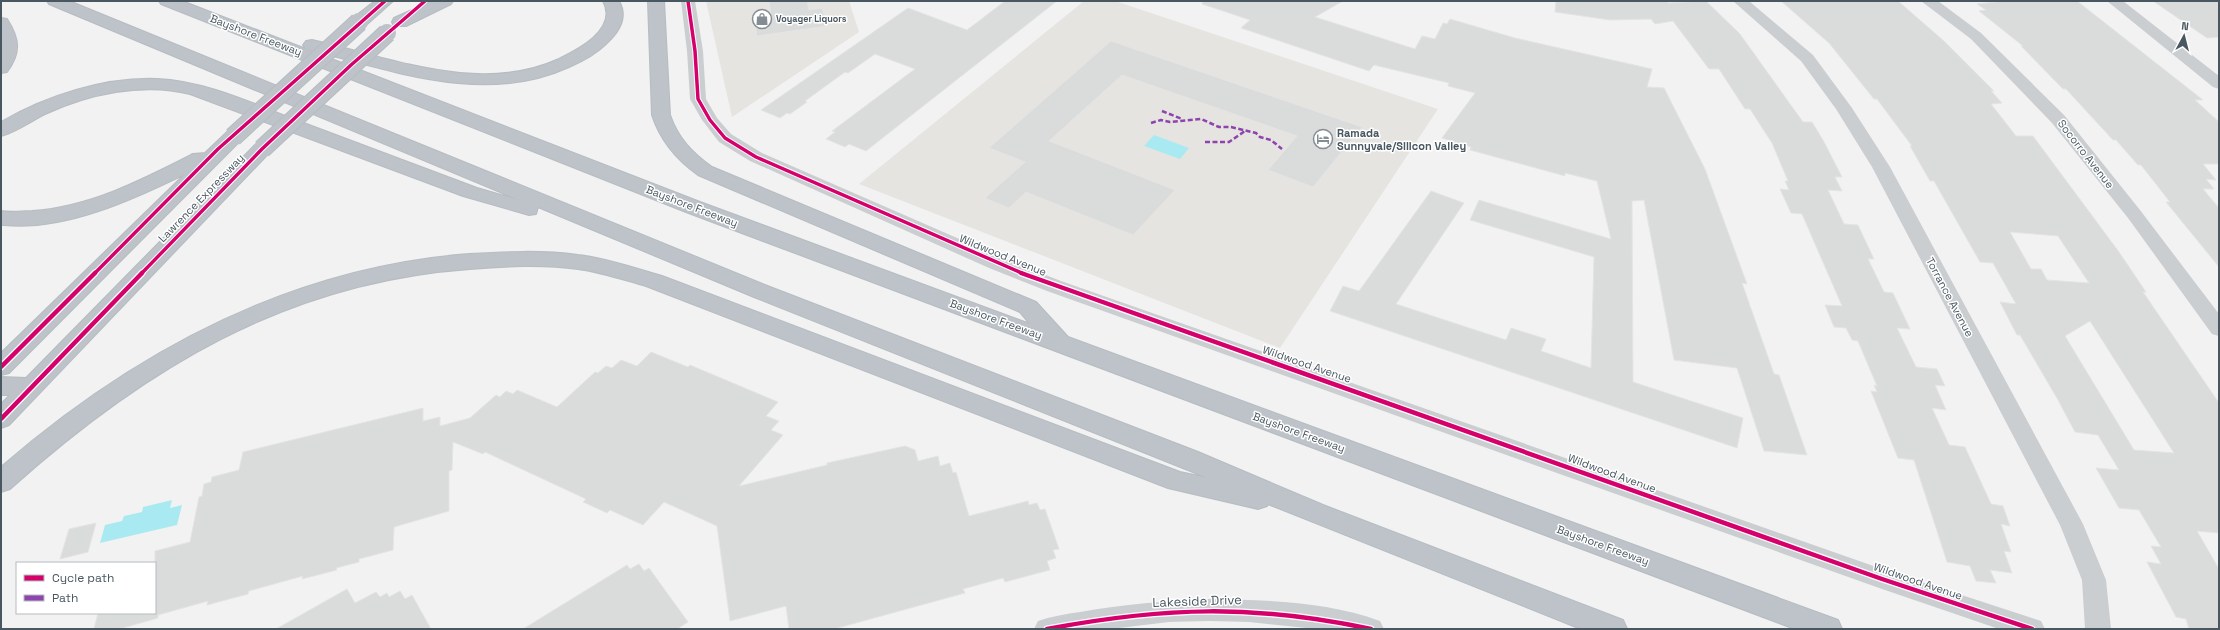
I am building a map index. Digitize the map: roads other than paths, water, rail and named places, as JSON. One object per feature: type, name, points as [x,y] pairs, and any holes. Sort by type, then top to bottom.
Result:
[{"type":"highway","points":[[55,1],[762,292],[1182,456],[1314,512],[1613,629]]},
{"type":"highway","name":"Bayshore Freeway","points":[[167,1],[700,210],[1828,629]]},
{"type":"highway","name":"Lawrence Expressway","points":[[1,367],[225,143],[359,22],[385,1]]},
{"type":"highway","name":"Lawrence Expressway","points":[[1,419],[262,149],[393,27],[425,1]]},
{"type":"highway","points":[[393,27],[445,1]]},
{"type":"highway","points":[[242,30],[350,53],[422,72],[473,79],[511,79],[543,72],[576,58],[599,43],[613,25],[616,8],[611,1]]},
{"type":"highway","points":[[656,1],[661,115],[666,131],[691,161],[704,171],[1028,307],[1061,343]]},
{"type":"highway","points":[[1,23],[9,33],[10,49],[1,68]]},
{"type":"highway","points":[[1,130],[18,119],[53,103],[88,93],[119,88],[176,86],[215,96],[470,192],[641,242]]},
{"type":"highway","points":[[1,218],[40,218],[71,212],[109,200],[170,174],[225,143]]},
{"type":"highway","points":[[1,482],[74,420],[128,382],[188,346],[248,317],[333,286],[373,275],[428,265],[466,261],[525,259],[590,264],[654,281],[1177,481],[1314,512]]},
{"type":"highway","points":[[1,386],[31,387]]},
{"type":"street","name":"Wildwood Avenue","points":[[688,1],[695,51],[698,99],[710,120],[725,138],[756,157],[996,263],[1054,286],[1882,578],[2032,629]]},
{"type":"street","name":"Torrance Avenue","points":[[1740,1],[1807,58],[1844,108],[1881,167],[2071,524],[2094,580],[2098,629]]},
{"type":"street","name":"Socorro Avenue","points":[[1928,1],[1976,36],[2058,118],[2134,214],[2219,329]]},
{"type":"street","points":[[2114,1],[2219,84]]},
{"type":"street","name":"Lakeside Drive","points":[[1046,629],[1101,617],[1202,609],[1257,610],[1311,617],[1371,629]]},
{"type":"water","points":[[1154,135],[1189,148],[1180,159],[1144,146]]},
{"type":"water","points":[[172,500],[170,508],[182,505],[177,525],[100,543],[105,525],[122,521],[124,516],[142,512],[143,507]]},
{"type":"place","name":"Voyager Liquors","points":[[762,19]]},
{"type":"place","name":"Ramada Sunnyvale/Silicon Valley","points":[[1323,139]]}]
